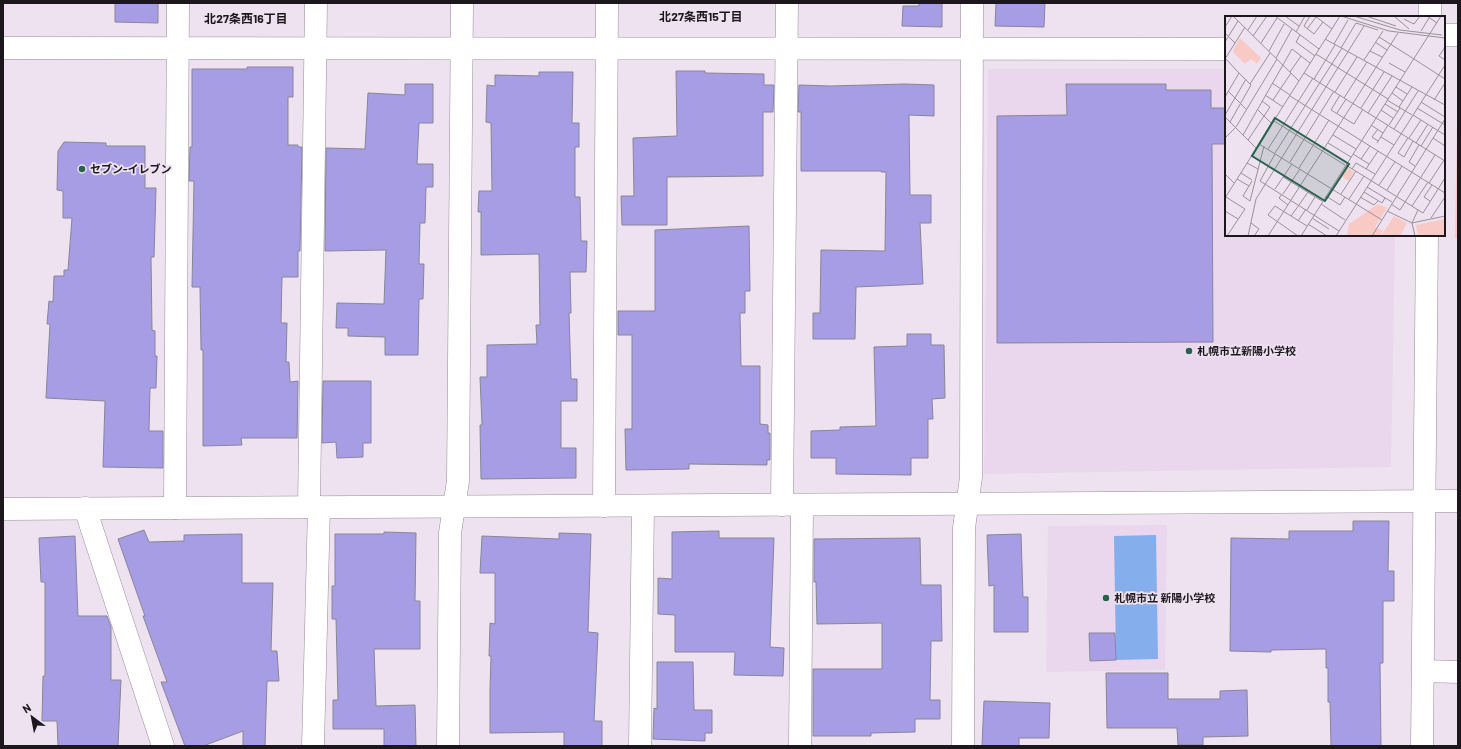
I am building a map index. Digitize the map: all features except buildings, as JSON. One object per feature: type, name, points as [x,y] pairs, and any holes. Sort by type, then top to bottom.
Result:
[{"type":"street","points":[[175,508],[178,3]]},
{"type":"street","points":[[313,746],[316,3]]},
{"type":"street","points":[[448,746],[450,533],[458,481],[462,3]]},
{"type":"street","points":[[604,506],[607,3]]},
{"type":"street","points":[[787,3],[786,49],[792,505],[800,746]]},
{"type":"street","points":[[963,746],[964,528],[971,477],[972,3]]},
{"type":"street","points":[[1430,3],[1430,16]]},
{"type":"street","points":[[1445,35],[1458,35]]},
{"type":"street","points":[[3,48],[1225,49]]},
{"type":"street","points":[[1422,746],[1427,236]]},
{"type":"street","points":[[3,509],[1458,501]]},
{"type":"street","points":[[640,746],[643,506]]},
{"type":"street","points":[[85,508],[163,746]]},
{"type":"street","points":[[1423,671],[1458,672]]},
{"type":"shaded area","name":"札幌市立新陽小学校","points":[[988,69],[1225,69],[1225,236],[1395,236],[1391,467],[984,474]]},
{"type":"shaded area","points":[[1458,71],[1458,238],[1455,238]]},
{"type":"shaded area","name":"札幌市立 新陽小学校","points":[[1167,525],[1165,670],[1046,672],[1048,526]]},
{"type":"water","points":[[1156,535],[1158,659],[1116,660],[1114,536]]},
{"type":"place","name":"セブン-イレブン","points":[[82,169]]},
{"type":"place","name":"札幌市立新陽小学校","points":[[1189,351]]},
{"type":"place","name":"札幌市立 新陽小学校","points":[[1106,598]]},
{"type":"district","name":"北27条西15丁目","points":[[701,17]]},
{"type":"district","name":"北27条西16丁目","points":[[246,19]]}]
